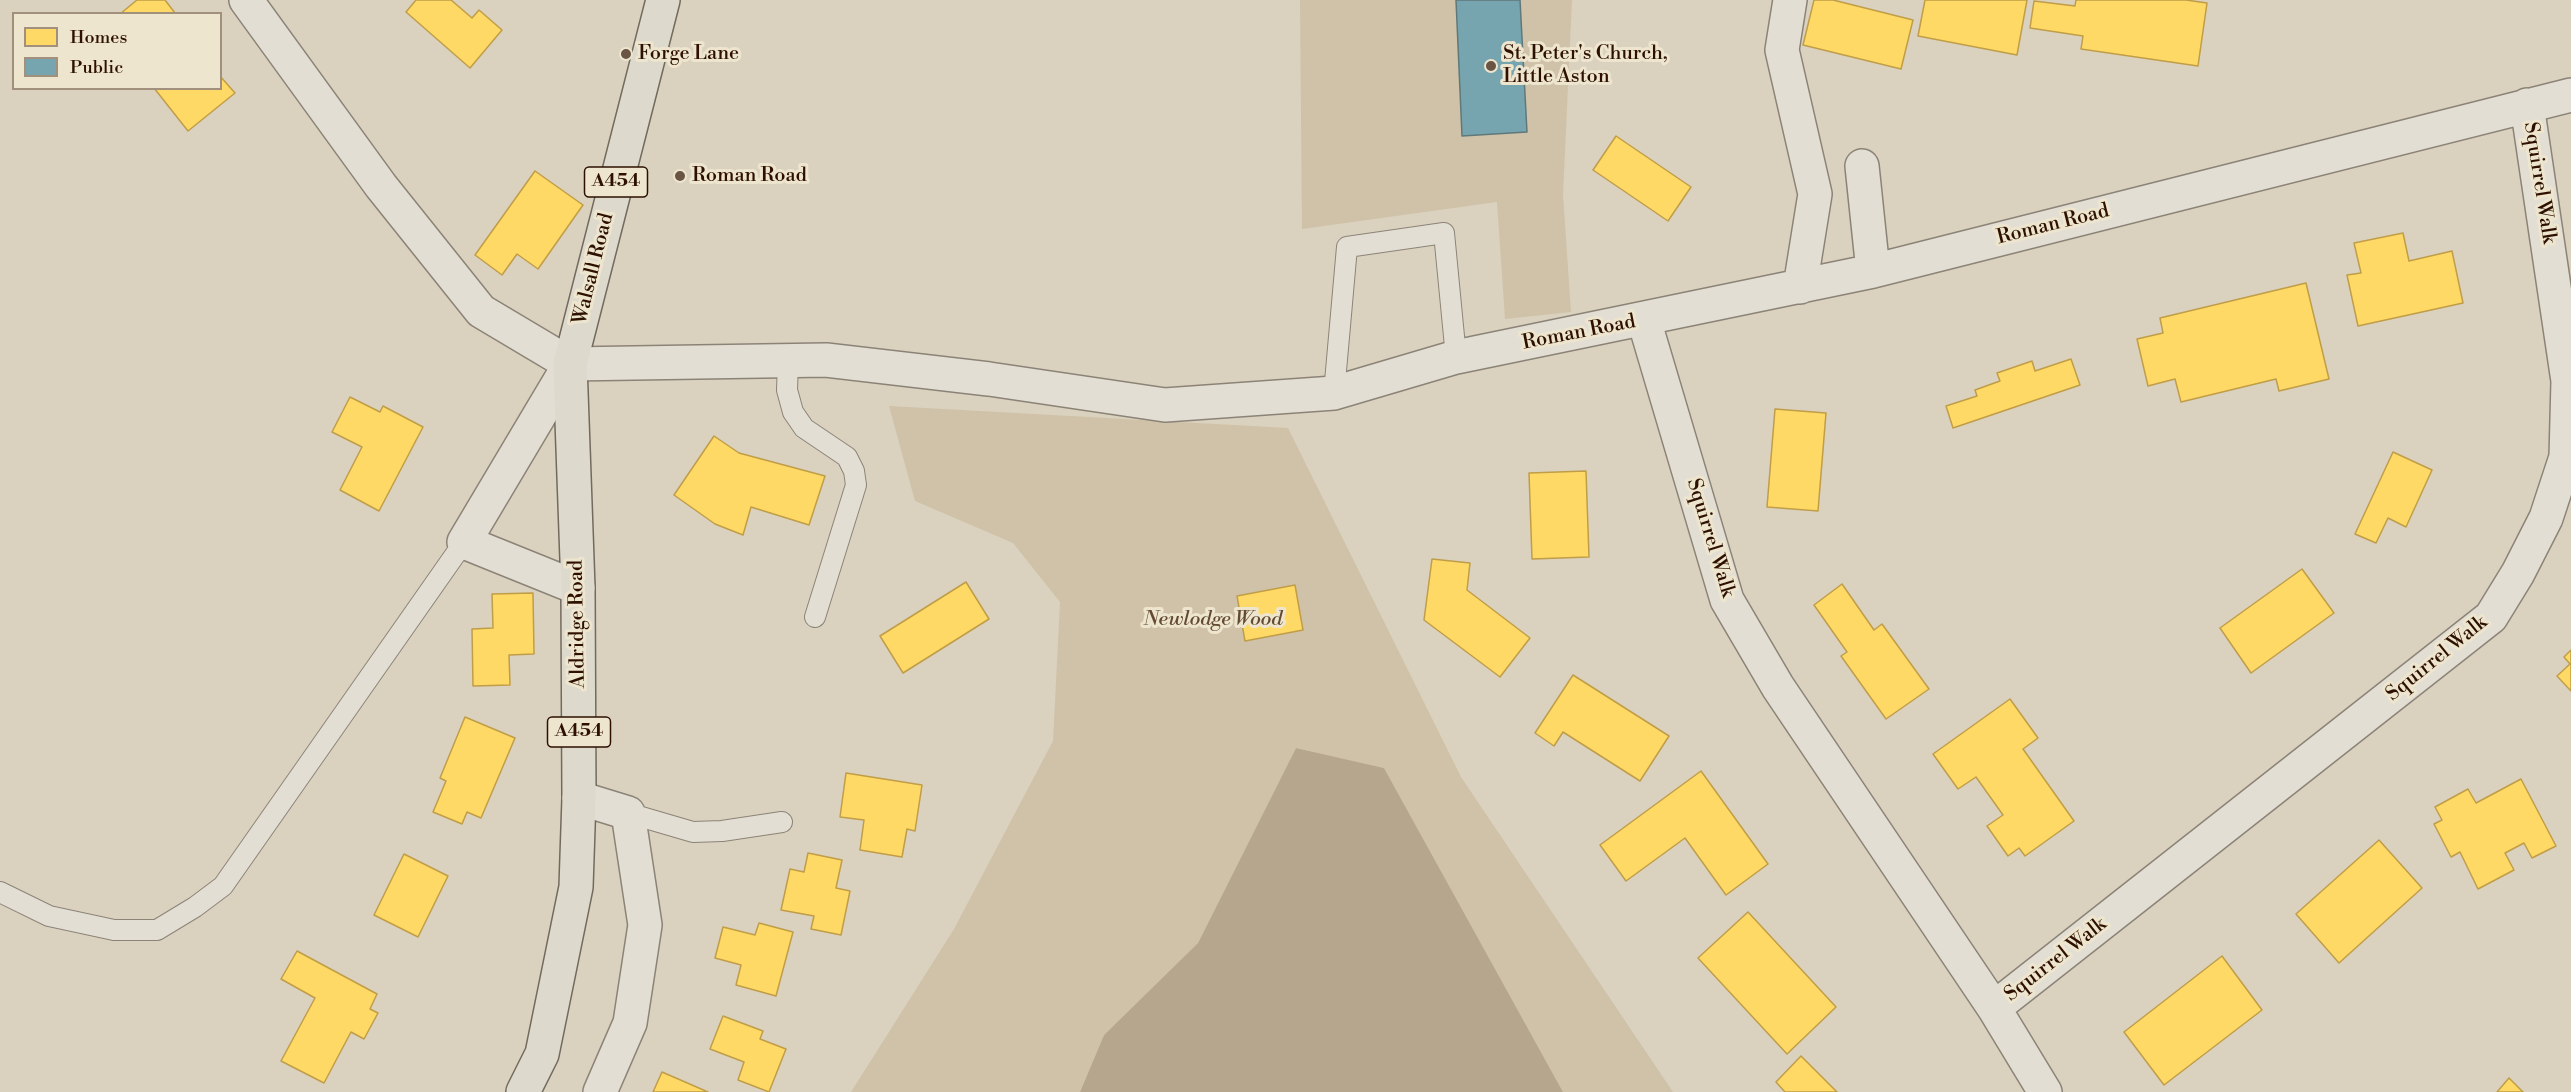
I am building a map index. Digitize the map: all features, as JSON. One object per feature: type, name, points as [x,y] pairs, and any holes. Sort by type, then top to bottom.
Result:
[{"type":"main road","name":"Walsall Road","points":[[570,364],[663,0]]},
{"type":"main road","name":"Aldridge Road","points":[[524,1092],[542,1054],[576,887],[579,798],[578,588],[570,364]]},
{"type":"street","points":[[246,0],[381,186],[481,311],[570,364],[464,542],[578,588]]},
{"type":"street","points":[[1790,0],[1782,50],[1815,194],[1800,287]]},
{"type":"street","name":"Roman Road","points":[[570,364],[826,360],[989,379],[1165,405],[1334,393],[1456,357],[1873,271],[2571,95]]},
{"type":"street","name":"Squirrel Walk","points":[[1994,1008],[2491,617],[2518,573],[2546,518],[2566,457],[2568,381],[2527,105]]},
{"type":"street","points":[[1862,166],[1873,271]]},
{"type":"street","name":"Squirrel Walk","points":[[1644,320],[1727,600],[1778,687],[1994,1008],[2045,1092]]},
{"type":"street","points":[[579,798],[628,813],[645,925],[630,1023],[600,1092]]},
{"type":"lane","points":[[1334,393],[1347,247],[1444,233],[1456,357]]},
{"type":"lane","points":[[788,361],[787,390],[793,412],[804,428],[847,457],[854,471],[856,485],[815,617]]},
{"type":"lane","points":[[0,892],[49,916],[114,930],[157,930],[195,907],[223,886],[464,542]]},
{"type":"lane","points":[[628,813],[676,828],[708,833],[782,822]]},
{"type":"green space","points":[[1300,0],[1572,0],[1563,195],[1571,312],[1505,319],[1497,202],[1302,229]]},
{"type":"green space","name":"Newlodge Wood","points":[[889,406],[1288,428],[1461,777],[1673,1092],[1563,1092],[1384,768],[1296,748],[1198,943],[1104,1035],[1080,1092],[851,1092],[954,929],[1053,741],[1060,602],[1013,543],[915,501]]},
{"type":"shaded area","points":[[1296,748],[1384,768],[1563,1092],[1080,1092],[1104,1035],[1198,943]]},
{"type":"building: Homes","points":[[137,0],[165,0],[174,12],[122,12]]},
{"type":"building: Homes","points":[[416,0],[451,0],[472,18],[479,10],[502,30],[470,68],[406,12]]},
{"type":"building: Homes","points":[[1814,0],[1833,0],[1913,20],[1901,69],[1803,45]]},
{"type":"building: Homes","points":[[1925,0],[2027,0],[2017,55],[1918,36]]},
{"type":"building: Homes","points":[[2076,0],[2186,0],[2207,3],[2198,66],[2081,49],[2083,36],[2030,28],[2034,1],[2075,6]]},
{"type":"building: Homes","points":[[222,78],[235,93],[188,131],[156,90],[222,90]]},
{"type":"building: Homes","points":[[1616,136],[1691,187],[1668,221],[1593,170]]},
{"type":"building: Homes","points":[[535,171],[583,205],[538,269],[517,254],[502,275],[475,255]]},
{"type":"building: Homes","points":[[2403,233],[2409,261],[2452,251],[2463,303],[2358,326],[2347,275],[2361,273],[2354,243]]},
{"type":"building: Homes","points":[[2306,283],[2329,379],[2279,391],[2276,379],[2181,402],[2175,379],[2148,386],[2137,339],[2163,333],[2160,318]]},
{"type":"building: Homes","points":[[2071,359],[2080,385],[1953,428],[1946,406],[1977,396],[1975,390],[2000,381],[1997,373],[2032,361],[2035,371]]},
{"type":"building: Homes","points":[[350,397],[380,412],[383,406],[423,427],[379,511],[340,490],[362,447],[332,432]]},
{"type":"building: Homes","points":[[1775,409],[1826,413],[1818,511],[1767,507]]},
{"type":"building: Homes","points":[[714,436],[739,453],[825,476],[809,525],[751,507],[743,535],[715,524],[674,495]]},
{"type":"building: Homes","points":[[2393,452],[2432,470],[2406,527],[2388,518],[2376,543],[2355,534]]},
{"type":"building: Homes","points":[[1586,471],[1589,557],[1532,559],[1529,473]]},
{"type":"building: Homes","points":[[1432,559],[1470,563],[1467,590],[1530,638],[1500,677],[1424,620]]},
{"type":"building: Homes","points":[[2302,569],[2334,613],[2251,673],[2220,628]]},
{"type":"building: Homes","points":[[966,582],[989,619],[903,673],[880,636]]},
{"type":"building: Homes","points":[[1842,584],[1874,630],[1882,624],[1929,689],[1886,719],[1841,656],[1847,652],[1814,605]]},
{"type":"building: Homes","points":[[1295,585],[1303,630],[1245,641],[1237,596]]},
{"type":"building: Homes","points":[[533,593],[534,654],[509,655],[510,685],[473,686],[472,629],[493,628],[492,594]]},
{"type":"building: Homes","points":[[2571,650],[2571,691],[2557,676],[2570,664],[2564,657]]},
{"type":"building: Homes","points":[[1573,675],[1669,736],[1640,781],[1563,732],[1554,746],[1535,733]]},
{"type":"building: Homes","points":[[2010,699],[2038,738],[2023,749],[2074,821],[2025,856],[2019,848],[2008,856],[1987,826],[2003,815],[1976,777],[1958,789],[1933,754]]},
{"type":"building: Homes","points":[[465,717],[515,738],[481,818],[467,812],[462,824],[433,812],[446,781],[440,778]]},
{"type":"building: Homes","points":[[1701,771],[1768,864],[1726,895],[1685,838],[1626,881],[1600,845]]},
{"type":"building: Homes","points":[[846,773],[922,785],[915,831],[907,829],[902,857],[860,850],[864,820],[840,817]]},
{"type":"building: Homes","points":[[2521,779],[2556,846],[2532,858],[2524,843],[2505,853],[2514,870],[2478,889],[2460,852],[2451,857],[2434,824],[2442,820],[2435,807],[2468,789],[2476,803]]},
{"type":"building: Homes","points":[[2379,840],[2422,888],[2339,963],[2296,914]]},
{"type":"building: Homes","points":[[808,853],[842,860],[836,888],[850,891],[841,935],[811,929],[814,916],[781,910],[790,869],[804,872]]},
{"type":"building: Homes","points":[[404,854],[448,876],[418,937],[374,915]]},
{"type":"building: Homes","points":[[1748,912],[1836,1007],[1787,1054],[1698,958]]},
{"type":"building: Homes","points":[[759,923],[793,932],[776,996],[736,985],[741,965],[715,958],[723,927],[755,935]]},
{"type":"building: Homes","points":[[297,951],[377,994],[370,1009],[378,1013],[364,1039],[351,1032],[324,1083],[281,1061],[315,998],[281,979]]},
{"type":"building: Homes","points":[[2222,956],[2262,1010],[2164,1085],[2124,1032]]},
{"type":"building: Homes","points":[[723,1016],[763,1031],[760,1039],[786,1049],[769,1092],[738,1080],[744,1062],[710,1049]]},
{"type":"building: Homes","points":[[1801,1056],[1837,1092],[1785,1092],[1776,1082]]},
{"type":"building: Homes","points":[[662,1072],[708,1092],[653,1092]]},
{"type":"building: Homes","points":[[2509,1078],[2523,1092],[2497,1092]]},
{"type":"building: Public","name":"St. Peter's Church, Little Aston","points":[[1456,0],[1520,0],[1527,132],[1462,136]]},
{"type":"place","name":"Forge Lane","points":[[626,54]]},
{"type":"place","name":"St. Peter's Church, Little Aston","points":[[1491,66]]},
{"type":"place","name":"Roman Road","points":[[680,176]]}]
